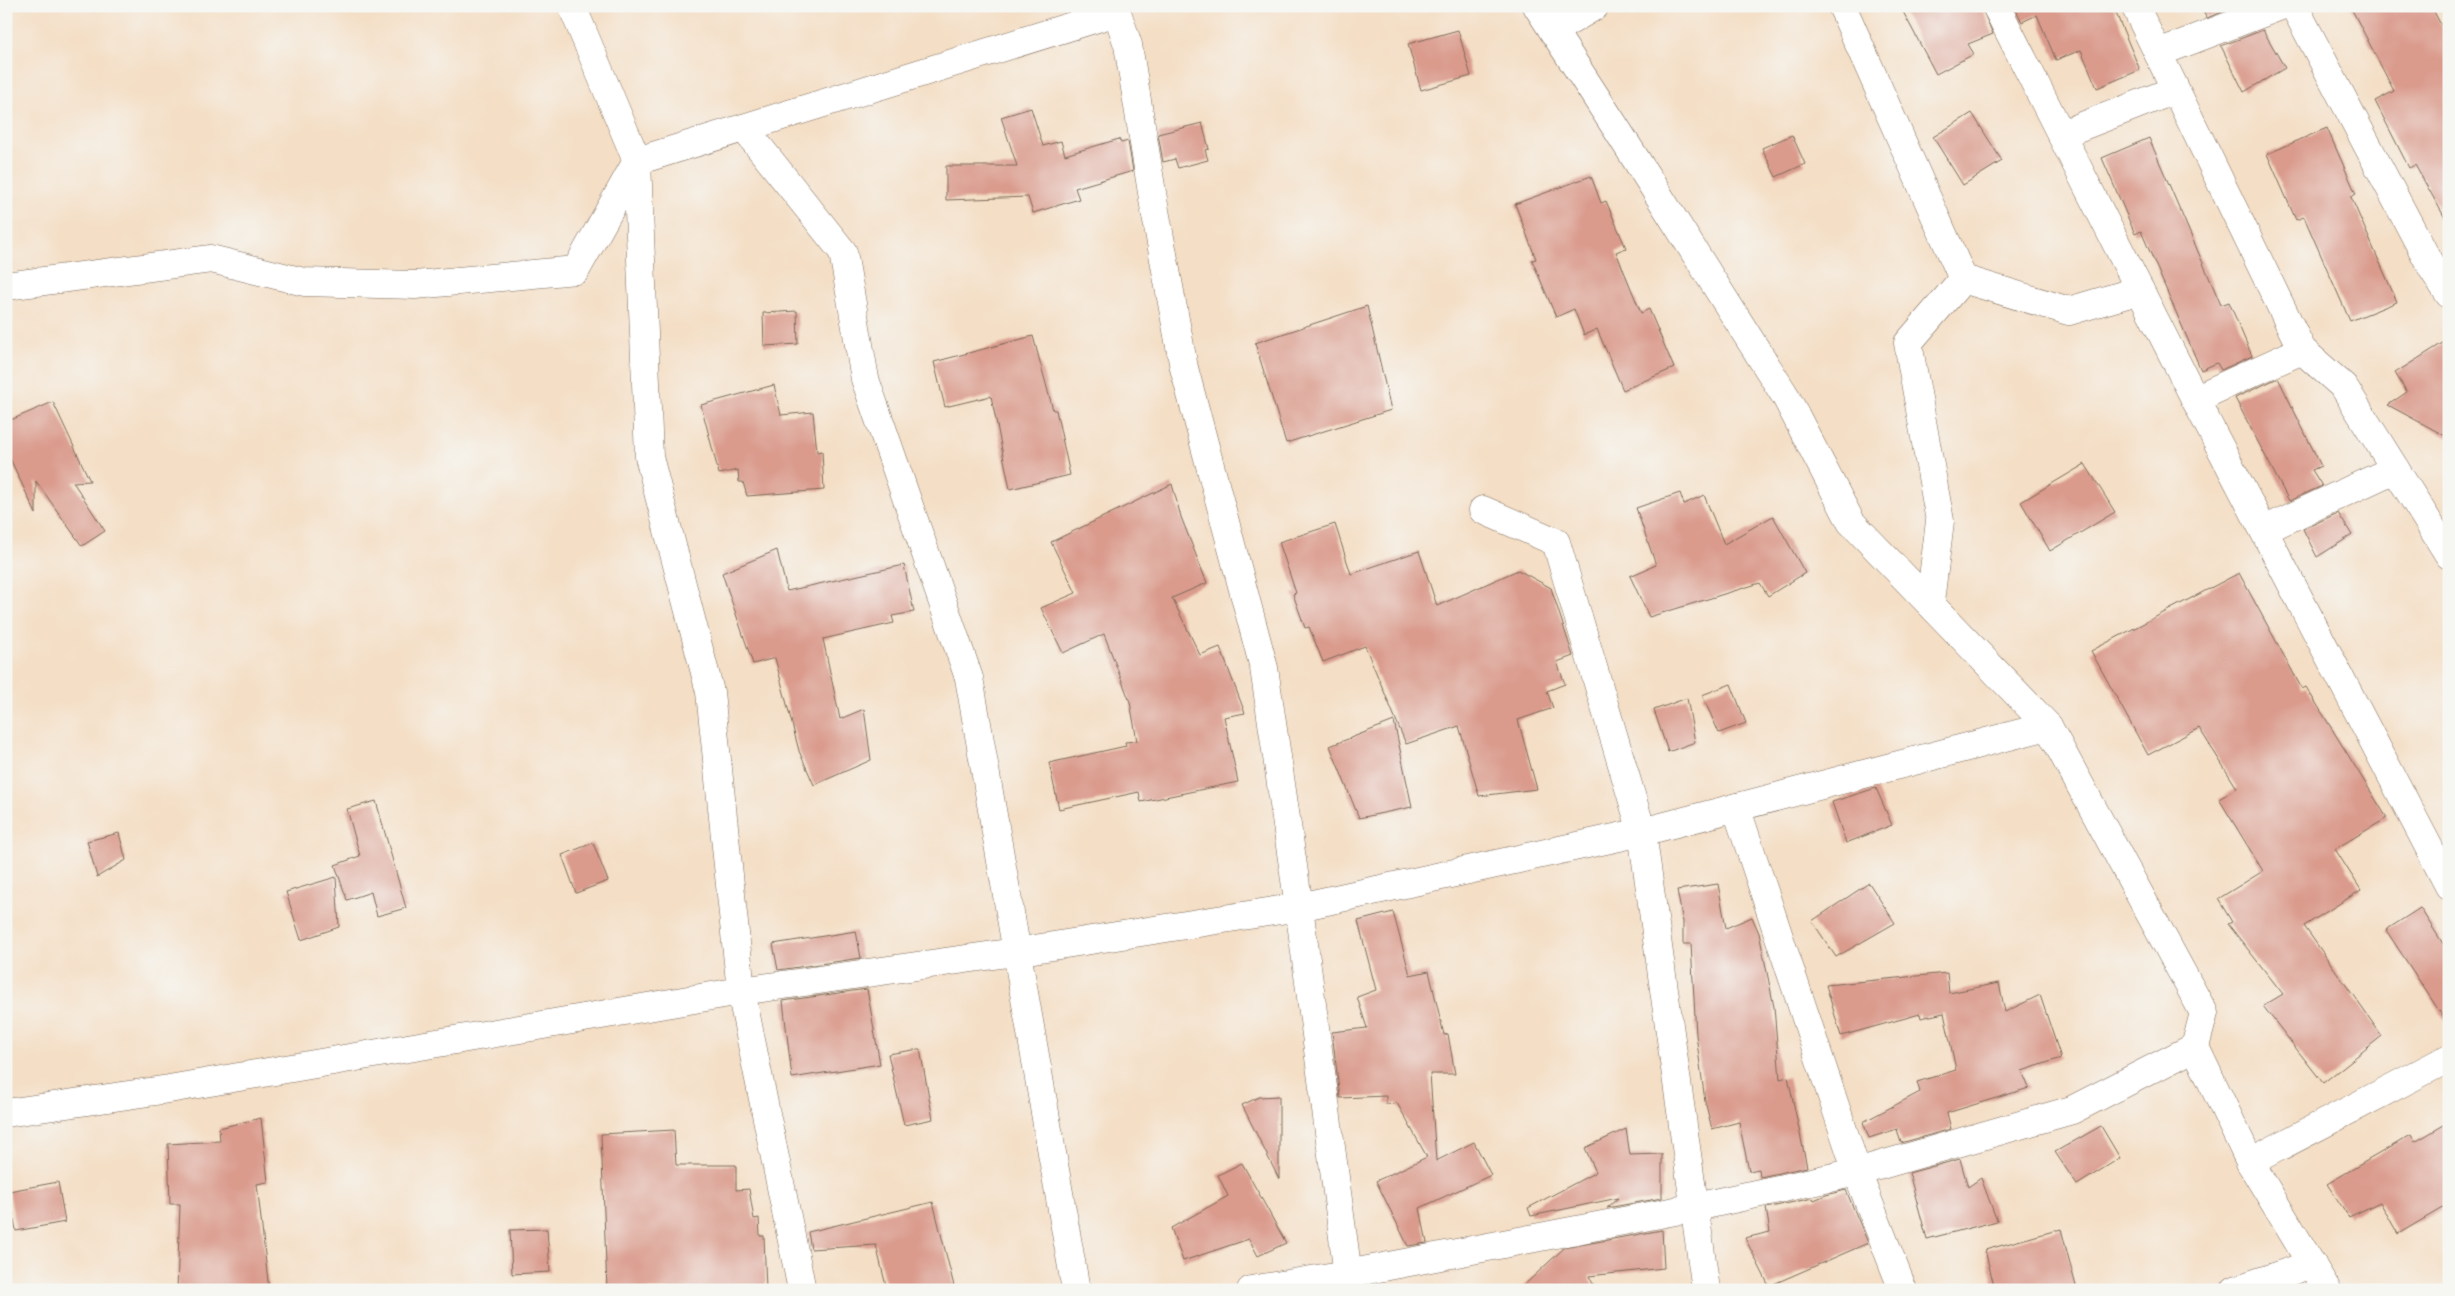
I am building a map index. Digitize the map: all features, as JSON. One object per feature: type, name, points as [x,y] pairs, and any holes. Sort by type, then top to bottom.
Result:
[{"type":"street","points":[[572,6],[637,161],[649,457],[710,692],[741,991],[802,1290]]},
{"type":"street","points":[[1537,6],[1786,397],[1851,522],[2048,726],[2204,1013],[2195,1047],[2250,1162],[2327,1290]]},
{"type":"street","points":[[1553,31],[1595,6]]},
{"type":"street","points":[[1842,6],[1963,279],[2069,311],[2140,290]]},
{"type":"street","points":[[1996,6],[2195,399],[2449,886]]},
{"type":"street","points":[[2135,6],[2302,350],[2344,387],[2449,555]]},
{"type":"street","points":[[2158,53],[2281,6]]},
{"type":"street","points":[[2294,6],[2432,268],[2449,294]]},
{"type":"street","points":[[6,286],[212,259],[304,282],[406,285],[576,270],[637,161],[1116,9],[1128,45],[1154,205],[1184,368],[1264,668],[1299,907],[1348,1282]]},
{"type":"street","points":[[2062,134],[2175,90]]},
{"type":"street","points":[[744,128],[844,252],[865,379],[969,678],[1015,952],[1076,1290]]},
{"type":"street","points":[[1930,602],[1940,522],[1908,343],[1963,279]]},
{"type":"street","points":[[2195,399],[2302,350]]},
{"type":"street","points":[[2264,530],[2395,469]]},
{"type":"street","points":[[1483,510],[1556,542],[1642,832],[1696,1207],[1706,1290]]},
{"type":"street","points":[[6,1112],[169,1089],[741,991],[1015,952],[1299,907],[1642,832],[2048,726]]},
{"type":"street","points":[[1736,807],[1857,1172],[1903,1290]]},
{"type":"street","points":[[1250,1290],[1348,1282],[1857,1172],[2072,1110],[2195,1047]]},
{"type":"street","points":[[2250,1162],[2449,1058]]},
{"type":"street","points":[[2235,1290],[2312,1264]]},
{"type":"building","points":[[1900,6],[1981,6],[1993,34],[1968,44],[1974,54],[1936,74]]},
{"type":"building","points":[[2014,6],[2113,6],[2140,70],[2097,88],[2081,50],[2056,60],[2037,15],[2022,22]]},
{"type":"building","points":[[2201,6],[2237,6],[2207,18]]},
{"type":"building","points":[[2350,6],[2431,6],[2449,40],[2449,225],[2415,165],[2409,168],[2375,101],[2394,91]]},
{"type":"building","points":[[1458,30],[1471,76],[1421,90],[1408,44]]},
{"type":"building","points":[[2263,30],[2285,68],[2244,92],[2221,46]]},
{"type":"building","points":[[1031,108],[1043,146],[1061,141],[1065,155],[1119,139],[1121,143],[1128,141],[1133,171],[1075,188],[1079,199],[1033,213],[1028,197],[946,200],[946,166],[1017,166],[1001,117]]},
{"type":"building","points":[[1972,113],[2002,161],[1963,185],[1933,137]]},
{"type":"building","points":[[1202,123],[1209,149],[1205,150],[1208,160],[1178,168],[1175,159],[1163,162],[1158,134]]},
{"type":"building","points":[[2327,128],[2356,194],[2351,197],[2397,302],[2350,321],[2304,217],[2296,220],[2267,154]]},
{"type":"building","points":[[1792,135],[1805,164],[1776,177],[1762,148]]},
{"type":"building","points":[[2149,138],[2221,305],[2229,302],[2252,356],[2221,370],[2217,363],[2201,370],[2141,231],[2135,234],[2102,158]]},
{"type":"building","points":[[1591,176],[1601,203],[1606,201],[1626,248],[1616,252],[1641,313],[1649,309],[1674,368],[1623,390],[1597,329],[1584,335],[1574,309],[1556,317],[1532,260],[1536,259],[1515,204]]},
{"type":"building","points":[[1367,306],[1391,410],[1286,443],[1255,343]]},
{"type":"building","points":[[797,311],[798,344],[764,346],[763,313]]},
{"type":"building","points":[[1033,336],[1053,410],[1056,410],[1070,475],[1010,489],[991,396],[945,407],[934,362]]},
{"type":"building","points":[[2449,339],[2449,438],[2388,405],[2407,392],[2395,373]]},
{"type":"building","points":[[2278,378],[2321,466],[2312,470],[2322,486],[2289,501],[2235,398]]},
{"type":"building","points":[[774,385],[781,415],[813,412],[817,452],[822,451],[824,490],[747,496],[743,482],[739,482],[738,470],[719,474],[701,405]]},
{"type":"building","points":[[53,402],[90,481],[73,482],[105,531],[82,546],[36,481],[36,514],[6,450],[6,422]]},
{"type":"building","points":[[2085,464],[2115,512],[2050,551],[2021,502]]},
{"type":"building","points":[[1172,484],[1181,517],[1207,583],[1172,598],[1200,655],[1220,647],[1245,713],[1224,717],[1238,782],[1141,802],[1139,792],[1059,809],[1049,763],[1126,746],[1125,742],[1137,741],[1130,702],[1104,634],[1063,653],[1041,608],[1076,593],[1051,542]]},
{"type":"building","points":[[1680,493],[1684,504],[1704,495],[1724,544],[1773,516],[1805,573],[1768,596],[1760,583],[1649,617],[1630,576],[1656,565],[1636,508]]},
{"type":"building","points":[[2338,513],[2352,535],[2317,557],[2303,529]]},
{"type":"building","points":[[1335,524],[1351,574],[1419,551],[1437,606],[1518,570],[1551,588],[1573,656],[1557,662],[1565,684],[1547,691],[1553,708],[1518,720],[1537,789],[1479,796],[1459,726],[1406,744],[1365,646],[1323,662],[1309,627],[1305,628],[1293,594],[1296,593],[1279,542]]},
{"type":"building","points":[[777,550],[787,591],[904,565],[914,612],[892,616],[894,623],[823,639],[840,719],[864,709],[871,760],[814,785],[799,751],[775,658],[753,664],[722,573]]},
{"type":"building","points":[[2239,573],[2302,689],[2306,687],[2387,818],[2335,849],[2361,890],[2304,926],[2382,1036],[2323,1083],[2263,1006],[2283,994],[2228,924],[2232,922],[2218,899],[2263,871],[2219,799],[2237,788],[2199,728],[2148,755],[2091,651]]},
{"type":"building","points":[[1731,684],[1746,723],[1719,733],[1702,695]]},
{"type":"building","points":[[1687,698],[1695,742],[1668,752],[1654,710]]},
{"type":"building","points":[[1394,721],[1412,807],[1359,818],[1330,746]]},
{"type":"building","points":[[1876,788],[1892,825],[1846,843],[1832,802]]},
{"type":"building","points":[[376,801],[406,908],[377,916],[371,892],[347,900],[335,865],[360,856],[347,809]]},
{"type":"building","points":[[119,833],[126,860],[97,877],[87,841]]},
{"type":"building","points":[[593,843],[608,881],[576,893],[562,855]]},
{"type":"building","points":[[336,877],[339,927],[301,940],[286,892]]},
{"type":"building","points":[[1869,883],[1895,923],[1836,957],[1812,921]]},
{"type":"building","points":[[1718,884],[1726,928],[1752,917],[1759,933],[1774,1007],[1780,1079],[1788,1077],[1807,1167],[1760,1177],[1759,1169],[1749,1171],[1739,1122],[1712,1129],[1705,1101],[1696,1035],[1691,944],[1683,944],[1683,922],[1677,890]]},
{"type":"building","points":[[2420,908],[2449,953],[2449,1026],[2386,930]]},
{"type":"building","points":[[1393,912],[1410,975],[1429,971],[1444,1035],[1448,1034],[1455,1074],[1430,1074],[1436,1161],[1474,1142],[1491,1175],[1420,1208],[1427,1243],[1408,1246],[1376,1181],[1427,1157],[1397,1103],[1386,1104],[1386,1096],[1340,1098],[1332,1032],[1367,1028],[1357,997],[1376,990],[1358,921]]},
{"type":"building","points":[[856,931],[861,958],[778,970],[773,944]]},
{"type":"building","points":[[1947,973],[1949,993],[1999,983],[2005,1012],[2040,995],[2061,1058],[2022,1071],[2029,1088],[1947,1113],[1951,1129],[1901,1143],[1897,1129],[1869,1138],[1863,1122],[1920,1092],[1917,1082],[1956,1070],[1944,1013],[1921,1018],[1920,1014],[1841,1036],[1826,985]]},
{"type":"building","points":[[867,989],[880,1064],[792,1078],[783,1001]]},
{"type":"building","points":[[920,1049],[933,1119],[904,1125],[888,1054]]},
{"type":"building","points":[[1279,1096],[1279,1179],[1242,1105],[1259,1097]]},
{"type":"building","points":[[261,1118],[268,1182],[257,1184],[269,1290],[177,1290],[180,1204],[170,1204],[168,1144],[220,1141],[219,1128]]},
{"type":"building","points":[[2449,1122],[2449,1204],[2398,1234],[2380,1202],[2349,1217],[2327,1184],[2411,1135],[2415,1142]]},
{"type":"building","points":[[2101,1126],[2120,1158],[2077,1185],[2055,1152]]},
{"type":"building","points":[[1626,1129],[1630,1155],[1662,1154],[1662,1198],[1607,1208],[1618,1198],[1531,1216],[1528,1208],[1596,1172],[1585,1148]]},
{"type":"building","points":[[674,1130],[676,1165],[736,1165],[736,1190],[749,1189],[754,1219],[759,1218],[760,1236],[764,1236],[766,1290],[607,1290],[601,1134]]},
{"type":"building","points":[[1960,1159],[1968,1187],[1981,1178],[1997,1221],[1927,1239],[1909,1173]]},
{"type":"building","points":[[1242,1163],[1286,1243],[1258,1256],[1249,1239],[1183,1261],[1171,1228],[1228,1196],[1218,1175]]},
{"type":"building","points":[[58,1182],[65,1222],[16,1231],[9,1191]]},
{"type":"building","points":[[1846,1190],[1868,1243],[1769,1286],[1745,1238],[1770,1232],[1766,1208],[1813,1198],[1814,1200]]},
{"type":"building","points":[[933,1202],[955,1290],[887,1290],[876,1245],[811,1249],[808,1232]]},
{"type":"building","points":[[547,1229],[550,1272],[512,1274],[510,1230]]},
{"type":"building","points":[[2061,1229],[2077,1290],[1995,1290],[1985,1250]]},
{"type":"building","points":[[1662,1230],[1664,1268],[1589,1276],[1596,1290],[1519,1290],[1564,1248]]}]
